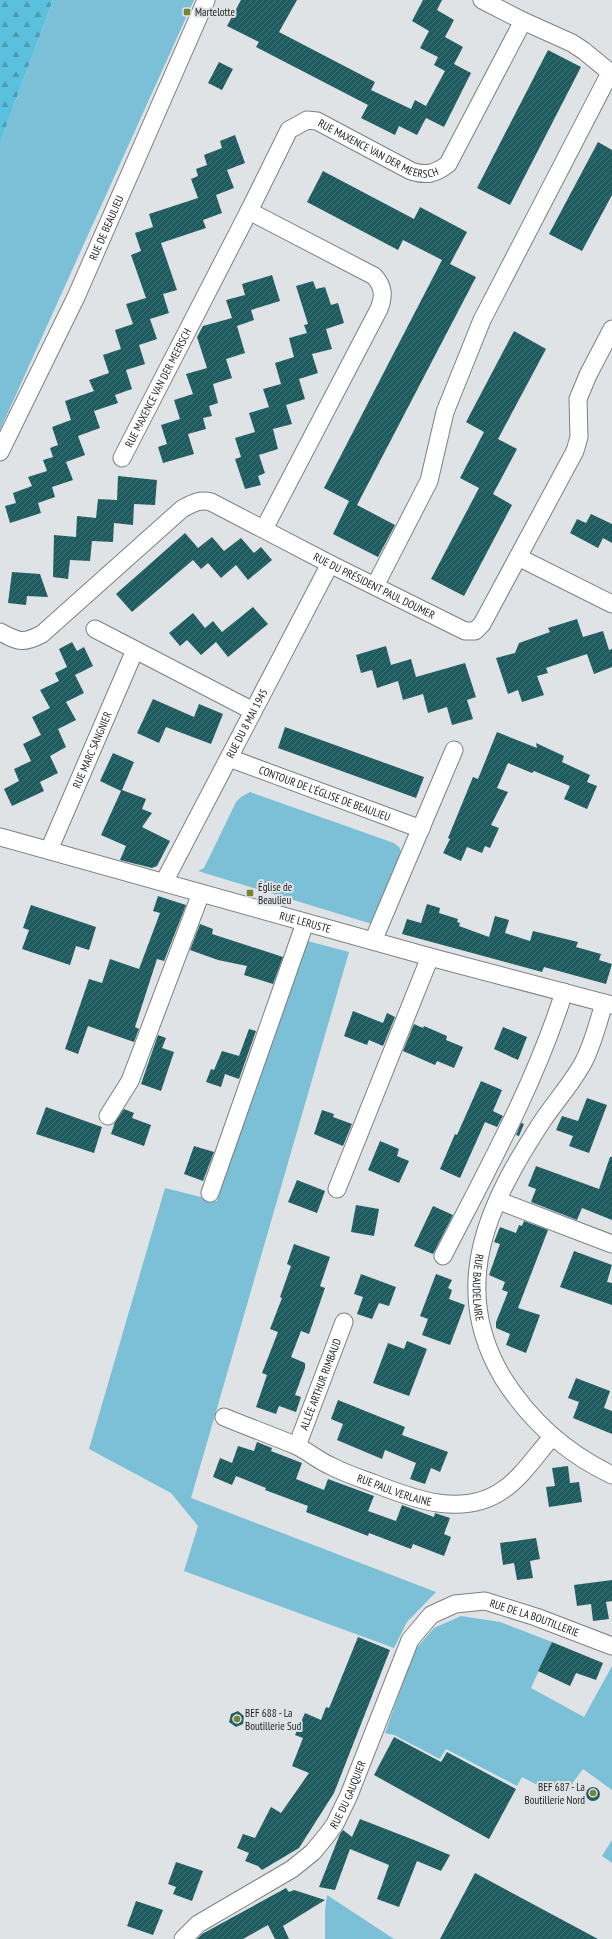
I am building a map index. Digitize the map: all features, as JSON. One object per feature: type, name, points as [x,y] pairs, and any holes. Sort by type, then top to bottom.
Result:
[{"type":"street","name":"RUE DE BEAULIEU","points":[[0,452],[86,277],[206,0]]},
{"type":"street","points":[[375,586],[429,481],[445,412],[482,320],[611,74],[584,51],[572,43],[523,21],[482,0]]},
{"type":"street","name":"RUE MAXENCE VAN DER MEERSCH","points":[[122,458],[289,130],[306,120],[317,121],[411,171],[422,174],[432,174],[448,164],[523,21]]},
{"type":"street","points":[[249,211],[374,276],[380,282],[383,291],[383,300],[379,309],[264,529]]},
{"type":"street","name":"RUE DU PRÉSIDENT PAUL DOUMER","points":[[0,632],[17,641],[29,641],[42,634],[182,509],[194,502],[203,500],[212,502],[330,564],[465,630],[475,631],[482,624],[575,451],[579,437],[578,399],[588,375],[612,329]]},
{"type":"street","points":[[518,556],[612,604]]},
{"type":"street","name":"RUE DU 8 MAI 1945","points":[[164,882],[330,564]]},
{"type":"street","points":[[95,629],[253,711]]},
{"type":"street","name":"RUE MARC SANGNIER","points":[[49,850],[135,650]]},
{"type":"street","points":[[373,941],[454,750]]},
{"type":"street","name":"CONTOUR DE L'ÉGLISE DE BEAULIEU","points":[[229,758],[421,829]]},
{"type":"street","name":"RUE LERUSTE","points":[[0,837],[305,923],[608,1004]]},
{"type":"street","points":[[108,1116],[130,1081],[201,893]]},
{"type":"street","points":[[210,1193],[305,923]]},
{"type":"street","points":[[337,1189],[430,957]]},
{"type":"street","points":[[443,1256],[504,1138],[554,1025],[564,992]]},
{"type":"street","name":"RUE BAUDELAIRE","points":[[608,1004],[582,1065],[532,1138],[499,1201],[483,1239],[478,1264],[477,1289],[480,1317],[487,1344],[499,1371],[528,1412],[552,1437],[581,1459],[612,1475]]},
{"type":"street","points":[[499,1201],[612,1244]]},
{"type":"street","name":"ALLÉE ARTHUR RIMBAUD","points":[[297,1446],[344,1322]]},
{"type":"street","name":"RUE PAUL VERLAINE","points":[[224,1417],[297,1446],[330,1466],[399,1494],[425,1501],[454,1504],[482,1500],[503,1490],[519,1476],[552,1437]]},
{"type":"street","name":"RUE DE LA BOUTILLERIE","points":[[455,1604],[476,1600],[498,1603],[612,1646]]},
{"type":"street","name":"RUE DU GAUQUIER","points":[[183,1939],[198,1924],[292,1869],[320,1845],[335,1824],[349,1795],[410,1640],[431,1615],[455,1604]]},
{"type":"shaded area","points":[[53,0],[194,0],[0,430],[0,143]]},
{"type":"shaded area","points":[[250,792],[394,843],[400,848],[401,854],[372,924],[198,871],[204,868],[236,802]]},
{"type":"shaded area","points":[[300,939],[349,952],[191,1498],[436,1592],[407,1622],[394,1648],[184,1571],[198,1526],[171,1493],[89,1449],[165,1188],[217,1201]]},
{"type":"shaded area","points":[[461,1616],[500,1622],[552,1642],[531,1688],[584,1717],[612,1666],[612,1790],[583,1769],[568,1789],[545,1789],[522,1777],[517,1786],[446,1749],[440,1759],[394,1735],[385,1733],[414,1651],[434,1628]]},
{"type":"shaded area","points":[[612,1840],[612,1863],[602,1856]]},
{"type":"shaded area","points":[[327,1895],[394,1939],[325,1939],[325,1911]]},
{"type":"green space","points":[[0,0],[53,0],[0,143]]},
{"type":"building","points":[[241,0],[297,0],[279,32],[375,82],[371,90],[411,109],[415,100],[426,106],[445,71],[434,65],[438,57],[420,48],[429,31],[412,21],[423,0],[442,0],[437,10],[454,20],[445,37],[463,47],[454,64],[471,73],[444,127],[426,118],[417,135],[399,126],[395,135],[361,118],[368,105],[256,47],[259,42],[227,26]]},
{"type":"building","points":[[548,50],[581,67],[510,205],[477,188]]},
{"type":"building","points":[[219,62],[233,69],[222,90],[208,83]]},
{"type":"building","points":[[235,135],[245,163],[227,170],[234,188],[216,195],[222,213],[203,220],[206,228],[161,243],[177,290],[163,294],[169,313],[150,319],[157,339],[139,345],[145,364],[126,370],[132,389],[115,395],[118,403],[94,411],[100,428],[78,436],[85,455],[66,462],[73,480],[52,487],[55,497],[38,503],[41,513],[10,523],[5,506],[16,503],[13,493],[32,486],[28,477],[47,471],[43,460],[53,457],[50,448],[58,445],[52,427],[71,420],[65,401],[94,391],[89,380],[109,373],[103,355],[121,349],[115,330],[133,324],[126,304],[146,298],[131,255],[141,251],[135,233],[153,227],[149,214],[198,198],[191,179],[198,176],[196,169],[207,165],[204,155],[222,148],[220,141]]},
{"type":"building","points":[[598,142],[612,150],[612,195],[582,251],[549,234]]},
{"type":"building","points":[[323,171],[414,219],[420,207],[467,232],[450,264],[476,277],[357,505],[395,525],[378,557],[333,534],[349,501],[324,488],[442,260],[403,240],[398,250],[307,202]]},
{"type":"building","points":[[272,275],[280,301],[251,310],[254,320],[237,326],[245,353],[226,359],[232,378],[213,384],[218,403],[209,406],[212,416],[203,418],[206,429],[188,434],[194,454],[163,463],[158,447],[167,444],[161,425],[180,419],[174,400],[193,394],[186,374],[207,368],[197,337],[203,326],[232,318],[226,300],[245,295],[242,284]]},
{"type":"building","points":[[313,281],[316,289],[325,287],[331,305],[338,303],[344,323],[326,329],[332,349],[312,354],[318,373],[299,379],[305,399],[286,405],[292,424],[273,429],[278,449],[259,455],[265,473],[258,476],[261,485],[245,489],[235,459],[241,457],[235,438],[255,432],[249,413],[269,407],[263,389],[281,384],[275,363],[294,357],[289,338],[307,333],[304,325],[308,324],[296,286]]},
{"type":"building","points":[[514,331],[546,349],[498,439],[517,449],[493,494],[512,505],[464,596],[431,579],[479,488],[460,478],[484,432],[466,422]]},
{"type":"building","points":[[118,476],[157,480],[155,505],[134,504],[133,525],[114,523],[113,542],[92,541],[90,561],[70,560],[68,579],[53,577],[54,535],[76,537],[77,516],[96,518],[98,499],[117,500]]},
{"type":"building","points":[[591,514],[612,524],[612,543],[603,538],[598,548],[570,533],[577,519],[586,523]]},
{"type":"building","points":[[185,533],[198,548],[212,537],[224,551],[241,538],[254,553],[261,547],[272,560],[248,580],[236,565],[221,578],[208,563],[201,569],[193,560],[132,612],[116,594]]},
{"type":"building","points":[[12,572],[40,574],[48,597],[27,596],[26,605],[8,603]]},
{"type":"building","points":[[253,607],[268,624],[228,657],[216,642],[201,655],[187,640],[180,646],[169,633],[193,613],[205,628],[213,621],[222,632]]},
{"type":"building","points":[[577,619],[583,637],[603,631],[609,650],[612,649],[612,667],[594,674],[587,654],[546,668],[548,673],[537,676],[544,695],[522,702],[518,690],[508,694],[496,658],[515,653],[519,643],[550,632],[548,628]]},
{"type":"building","points":[[72,642],[77,651],[84,647],[93,666],[75,675],[84,693],[66,702],[76,720],[58,729],[66,747],[50,756],[58,773],[40,782],[44,791],[12,806],[4,789],[19,781],[14,769],[31,761],[23,744],[41,735],[32,717],[50,708],[40,690],[59,681],[55,673],[67,667],[59,649]]},
{"type":"building","points":[[386,646],[391,665],[411,659],[416,677],[465,663],[476,697],[467,700],[473,719],[452,725],[447,707],[428,713],[423,694],[403,700],[398,681],[377,688],[372,670],[361,673],[356,655]]},
{"type":"building","points":[[153,699],[194,717],[199,704],[223,714],[211,744],[166,727],[159,743],[137,733]]},
{"type":"building","points":[[285,727],[424,777],[416,798],[278,748]]},
{"type":"building","points":[[497,732],[537,748],[536,743],[564,756],[562,762],[590,775],[587,782],[597,786],[587,809],[564,799],[570,786],[534,771],[532,773],[508,763],[497,788],[508,792],[491,825],[499,828],[490,848],[485,846],[482,853],[467,847],[461,861],[443,853],[450,839],[448,838],[473,777],[478,779]]},
{"type":"building","points":[[113,753],[134,762],[122,790],[146,799],[142,809],[152,813],[142,827],[170,841],[157,866],[152,868],[120,860],[126,846],[101,835],[121,791],[100,781]]},
{"type":"building","points":[[158,896],[186,905],[164,961],[157,959],[135,1027],[139,1029],[134,1042],[88,1026],[78,1054],[65,1049],[89,979],[102,983],[110,959],[139,969],[160,913],[153,911]]},
{"type":"building","points":[[427,904],[440,908],[439,913],[458,919],[457,922],[460,923],[459,926],[489,937],[495,916],[509,920],[505,933],[530,941],[533,931],[578,942],[576,947],[601,954],[599,960],[612,964],[606,984],[544,967],[542,972],[402,934],[407,919],[421,923]]},
{"type":"building","points":[[31,905],[96,927],[89,950],[76,946],[70,965],[22,949],[29,930],[23,928]]},
{"type":"building","points":[[200,924],[213,929],[212,934],[283,957],[273,984],[244,975],[247,966],[218,960],[190,950]]},
{"type":"building","points":[[353,1011],[383,1023],[387,1013],[395,1017],[383,1046],[369,1040],[367,1045],[344,1036]]},
{"type":"building","points":[[414,1024],[423,1028],[424,1026],[447,1036],[446,1040],[463,1047],[454,1068],[437,1061],[435,1065],[403,1051]]},
{"type":"building","points":[[503,1027],[527,1037],[518,1060],[494,1049]]},
{"type":"building","points":[[249,1029],[256,1031],[239,1079],[225,1074],[221,1087],[206,1082],[211,1069],[214,1070],[222,1051],[239,1056]]},
{"type":"building","points":[[158,1035],[166,1038],[162,1048],[174,1052],[161,1091],[141,1084]]},
{"type":"building","points":[[481,1081],[502,1090],[493,1111],[503,1116],[497,1127],[485,1122],[460,1178],[440,1169]]},
{"type":"building","points":[[587,1098],[607,1105],[589,1153],[569,1146],[573,1136],[556,1130],[562,1116],[578,1121]]},
{"type":"building","points":[[46,1107],[102,1127],[94,1153],[36,1134]]},
{"type":"building","points":[[124,1109],[134,1113],[132,1118],[151,1125],[144,1146],[111,1134],[115,1122]]},
{"type":"building","points":[[322,1110],[334,1114],[333,1117],[352,1124],[343,1146],[314,1134]]},
{"type":"building","points":[[521,1123],[524,1124],[519,1136],[516,1135]]},
{"type":"building","points":[[380,1141],[399,1149],[397,1156],[409,1161],[399,1183],[368,1170]]},
{"type":"building","points":[[194,1146],[214,1152],[203,1181],[184,1174]]},
{"type":"building","points":[[610,1157],[612,1157],[612,1220],[582,1208],[577,1220],[531,1202],[536,1189],[528,1186],[536,1166],[599,1189]]},
{"type":"building","points":[[297,1180],[325,1191],[317,1213],[288,1202]]},
{"type":"building","points":[[356,1205],[379,1209],[374,1236],[351,1232]]},
{"type":"building","points":[[433,1206],[453,1215],[433,1254],[414,1246]]},
{"type":"building","points":[[524,1221],[548,1230],[518,1308],[540,1315],[526,1353],[506,1345],[510,1334],[496,1328],[496,1322],[508,1292],[502,1290],[505,1282],[489,1275],[500,1244],[494,1242],[500,1227],[516,1233],[519,1225],[522,1226]]},
{"type":"building","points":[[294,1244],[330,1257],[320,1286],[325,1288],[309,1334],[301,1331],[291,1357],[305,1363],[305,1368],[295,1395],[301,1397],[296,1412],[279,1406],[276,1414],[256,1407],[267,1375],[262,1373],[278,1332],[270,1329],[282,1298],[280,1297],[291,1266],[287,1264]]},
{"type":"building","points":[[574,1251],[612,1265],[607,1282],[612,1283],[612,1305],[560,1287]]},
{"type":"building","points":[[361,1274],[396,1287],[389,1306],[379,1303],[372,1319],[357,1314],[363,1297],[354,1294]]},
{"type":"building","points":[[436,1274],[452,1280],[448,1288],[452,1290],[449,1299],[465,1305],[450,1345],[422,1335],[428,1319],[420,1316]]},
{"type":"building","points":[[407,1341],[427,1349],[409,1396],[373,1383],[388,1343],[404,1349]]},
{"type":"building","points":[[576,1378],[610,1391],[604,1408],[612,1411],[612,1434],[573,1418],[579,1402],[568,1398]]},
{"type":"building","points":[[338,1400],[405,1427],[402,1435],[448,1452],[440,1472],[431,1468],[425,1484],[410,1479],[416,1463],[385,1450],[382,1459],[337,1440],[343,1424],[331,1419]]},
{"type":"building","points":[[257,1442],[272,1448],[271,1451],[302,1463],[296,1479],[324,1490],[328,1479],[374,1496],[368,1511],[396,1521],[402,1505],[434,1517],[435,1513],[450,1518],[444,1534],[451,1537],[444,1556],[413,1544],[411,1549],[369,1533],[368,1536],[306,1512],[308,1506],[265,1490],[266,1488],[236,1476],[232,1485],[213,1477],[220,1458],[232,1463],[238,1446],[254,1451]]},
{"type":"building","points":[[568,1466],[570,1483],[579,1482],[582,1502],[549,1507],[546,1487],[555,1486],[552,1468]]},
{"type":"building","points":[[536,1538],[540,1559],[530,1561],[533,1578],[517,1580],[514,1563],[503,1565],[500,1543]]},
{"type":"building","points":[[612,1580],[612,1601],[606,1602],[609,1619],[593,1621],[591,1604],[577,1606],[574,1585]]},
{"type":"building","points":[[358,1637],[390,1650],[334,1793],[299,1848],[262,1870],[258,1866],[245,1861],[249,1853],[237,1848],[243,1834],[255,1838],[271,1807],[281,1813],[309,1773],[292,1766],[303,1738],[295,1735],[305,1713],[321,1720],[326,1707],[329,1708]]},
{"type":"building","points":[[552,1642],[603,1663],[596,1680],[576,1673],[570,1686],[538,1671]]},
{"type":"building","name":"BEF 688 - La Boutillerie Sud","points":[[238,1711],[244,1716],[243,1724],[236,1727],[229,1722],[231,1714]]},
{"type":"building","points":[[394,1737],[441,1762],[447,1752],[516,1789],[489,1839],[374,1775]]},
{"type":"building","name":"BEF 687 - La Boutillerie Nord","points":[[590,1787],[596,1787],[600,1791],[600,1797],[596,1801],[590,1801],[586,1797],[586,1791]]},
{"type":"building","points":[[360,1819],[450,1855],[441,1871],[417,1861],[399,1907],[377,1899],[389,1865],[350,1849],[335,1890],[319,1887],[340,1834],[343,1830],[352,1837]]},
{"type":"building","points":[[176,1862],[203,1871],[192,1901],[173,1894],[176,1887],[168,1884]]},
{"type":"building","points":[[475,1873],[598,1939],[440,1939]]},
{"type":"building","points":[[286,1888],[289,1892],[294,1890],[325,1900],[283,1926],[289,1939],[275,1939],[268,1925],[243,1939],[197,1939],[202,1934]]},
{"type":"building","points":[[136,1901],[163,1910],[153,1935],[127,1926]]},
{"type":"place","name":"Martelotte","points":[[187,12]]},
{"type":"place","name":"Église de Beaulieu","points":[[250,893]]},
{"type":"place","name":"BEF 688 - La Boutillerie Sud","points":[[237,1719]]},
{"type":"place","name":"BEF 687 - La Boutillerie Nord","points":[[593,1793]]}]
